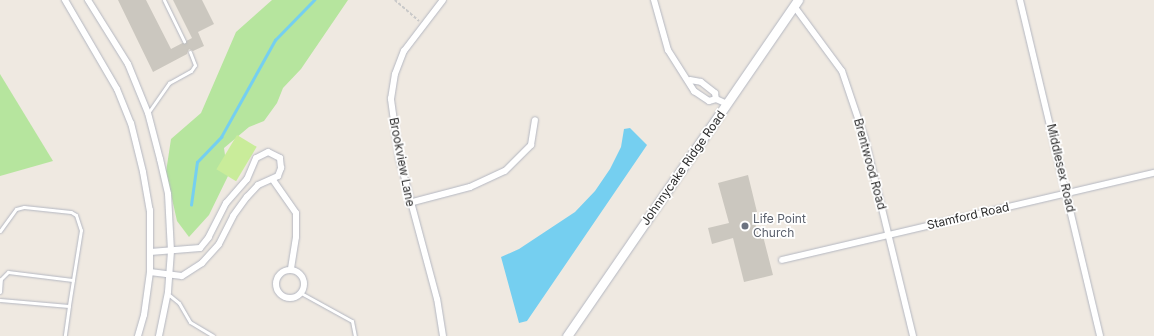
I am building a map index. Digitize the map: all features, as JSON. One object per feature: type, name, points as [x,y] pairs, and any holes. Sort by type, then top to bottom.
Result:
[{"type":"main road","name":"Johnnycake Ridge Road","points":[[567,336],[796,3]]},
{"type":"street","points":[[65,0],[117,89],[131,123],[150,210],[150,272],[144,315],[138,336]]},
{"type":"street","points":[[88,0],[128,64],[148,113],[168,194],[171,251],[170,274],[168,294],[159,336]]},
{"type":"street","name":"Brookview Lane","points":[[443,0],[423,24],[399,62],[391,99],[397,151],[409,203],[437,299],[443,336]]},
{"type":"street","points":[[654,0],[668,50],[690,80],[694,91],[708,101],[716,99],[727,104]]},
{"type":"street","name":"Middlesex Road","points":[[1020,0],[1068,194],[1100,336]]},
{"type":"street","name":"Brentwood Road","points":[[796,3],[842,71],[865,139],[913,336]]},
{"type":"street","points":[[690,80],[701,82],[715,93],[716,99]]},
{"type":"street","points":[[409,203],[470,187],[505,171],[531,145],[535,120]]},
{"type":"street","points":[[150,252],[191,250],[205,243],[226,203],[246,179],[256,158],[264,153],[273,153],[280,158],[280,172],[273,180],[258,185],[247,197],[233,216],[219,244],[202,263],[182,276],[150,272]]},
{"type":"street","name":"Stamford Road","points":[[782,260],[1154,173]]},
{"type":"street","points":[[273,180],[296,213],[296,237],[291,270]]},
{"type":"street","points":[[291,270],[302,277],[304,285],[301,293],[289,298],[278,292],[277,279],[282,272],[291,270]]},
{"type":"lane","points":[[164,0],[184,41]]},
{"type":"lane","points":[[148,113],[169,83],[192,70],[195,65],[190,52]]},
{"type":"lane","points":[[0,232],[16,209],[24,206],[71,212],[76,215],[81,230],[69,306],[66,336]]},
{"type":"lane","points":[[0,292],[1,279],[8,272],[73,280]]},
{"type":"lane","points":[[301,293],[352,321],[355,336]]},
{"type":"lane","points":[[168,294],[179,303],[190,322],[213,336]]},
{"type":"lane","points":[[0,300],[69,306]]},
{"type":"path","points":[[395,0],[423,24]]},
{"type":"green space","points":[[272,0],[348,0],[301,69],[283,88],[277,103],[264,121],[249,127],[224,148],[228,176],[209,215],[189,237],[177,221],[166,172],[171,139],[201,113],[236,32]]},
{"type":"green space","points":[[0,74],[53,161],[0,176]]},
{"type":"green space","points":[[237,135],[257,147],[236,181],[216,169]]},
{"type":"water","points":[[630,128],[647,145],[527,321],[519,323],[501,257],[519,249],[575,212],[595,191],[610,169],[621,147],[624,129]]},
{"type":"building","points":[[118,0],[146,0],[171,49],[192,38],[173,0],[202,0],[214,24],[198,32],[204,46],[193,51],[189,49],[187,54],[153,72]]},
{"type":"building","points":[[748,175],[757,212],[752,213],[759,237],[763,236],[773,275],[744,282],[733,238],[712,244],[708,228],[729,223],[718,183]]},
{"type":"waterway","points":[[191,205],[197,162],[221,137],[275,40],[314,0]]},
{"type":"place","name":"Life Point Church","points":[[745,226]]}]
